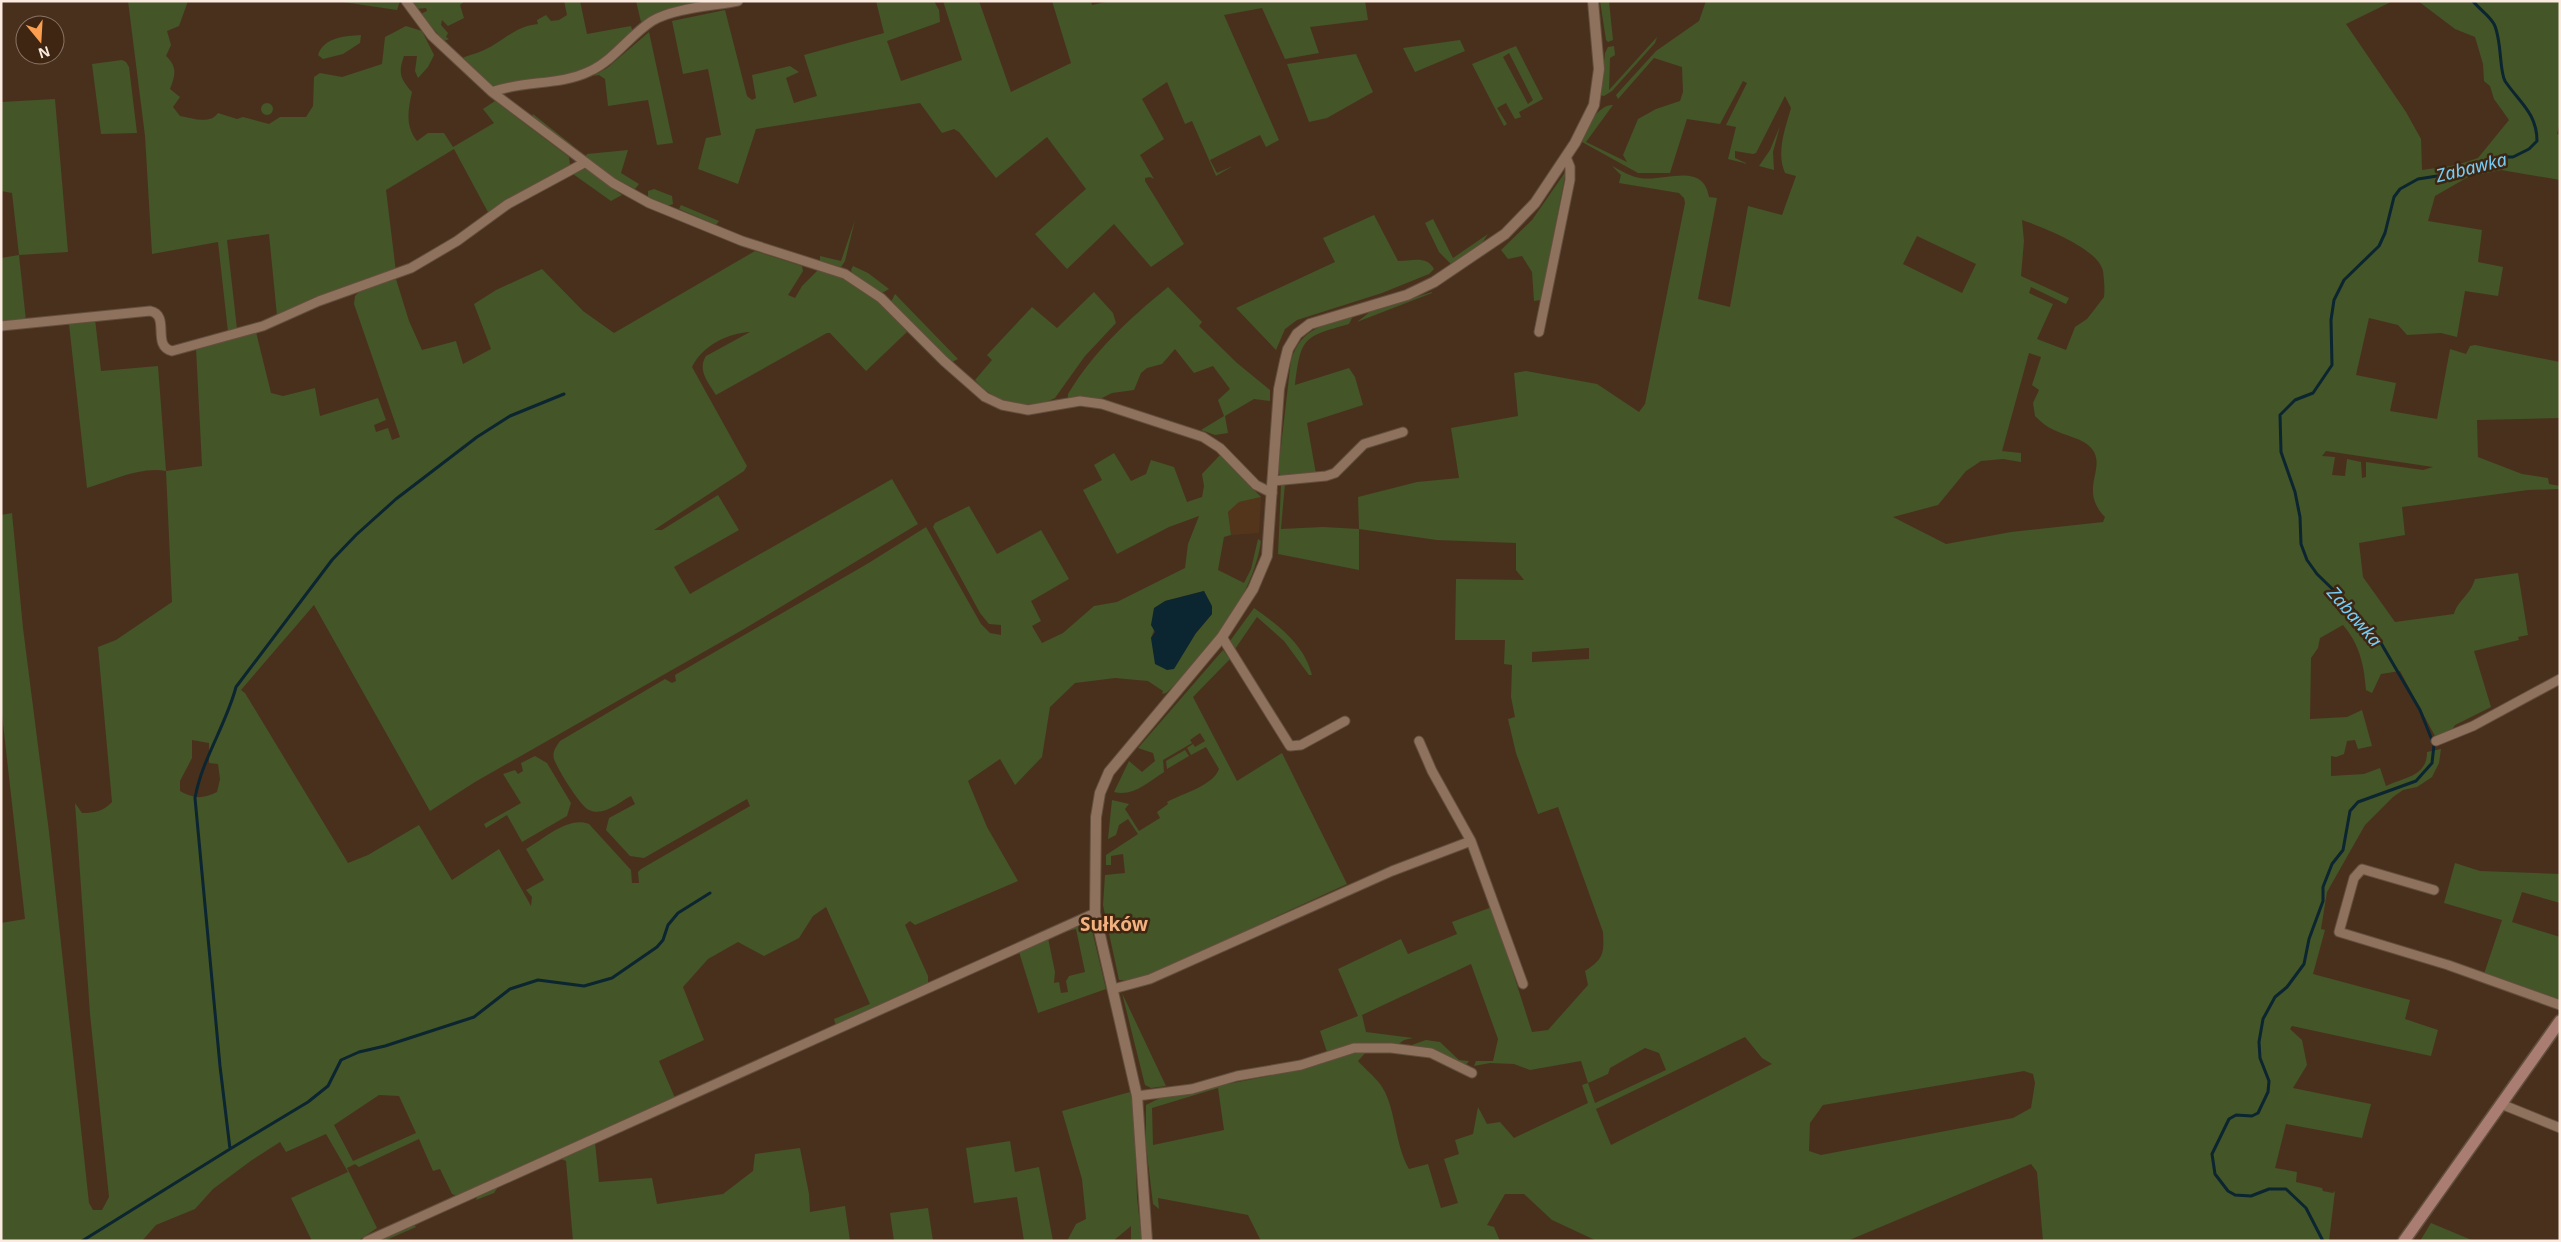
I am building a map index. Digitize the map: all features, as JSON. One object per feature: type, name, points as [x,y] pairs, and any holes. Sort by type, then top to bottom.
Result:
[{"type":"main road","points":[[2404,1241],[2560,1021]]},
{"type":"street","points":[[406,1],[432,36],[492,92],[613,184],[649,203],[742,241],[845,274],[880,298],[944,361],[986,397],[1002,405],[1028,410],[1080,401],[1102,404],[1203,437],[1220,448],[1256,485],[1272,493]]},
{"type":"street","points":[[492,92],[506,87],[567,78],[590,71],[620,50],[651,21],[663,15],[738,1]]},
{"type":"street","points":[[1147,1241],[1137,1096],[1114,989],[1095,913],[1096,817],[1100,793],[1109,772],[1222,637],[1253,589],[1267,556],[1279,389],[1288,349],[1297,334],[1310,324],[1407,295],[1445,276],[1481,252],[1516,224],[1534,204],[1566,157],[1594,105],[1599,68],[1593,1]]},
{"type":"street","points":[[1540,332],[1570,180],[1570,167],[1566,157]]},
{"type":"street","points":[[1,326],[150,312],[159,316],[162,345],[166,349],[172,350],[219,340],[263,326],[319,301],[412,268],[457,241],[508,204],[584,163]]},
{"type":"street","points":[[1273,481],[1326,476],[1335,473],[1364,444],[1403,432]]},
{"type":"street","points":[[1222,637],[1290,746],[1301,745],[1345,720]]},
{"type":"street","points":[[2436,741],[2473,726],[2560,679]]},
{"type":"street","points":[[1419,741],[1432,771],[1471,841],[1523,984]]},
{"type":"street","points":[[1114,989],[1150,979],[1392,871],[1471,841]]},
{"type":"street","points":[[2434,890],[2362,869],[2354,878],[2340,932],[2448,965],[2560,1005]]},
{"type":"street","points":[[367,1241],[1095,913]]},
{"type":"street","points":[[1137,1096],[1192,1089],[1237,1076],[1301,1065],[1354,1048],[1391,1048],[1431,1053],[1472,1073]]},
{"type":"street","points":[[2501,1104],[2560,1128]]},
{"type":"shaded area","points":[[1261,497],[1259,533],[1231,535],[1228,512],[1239,502]]},
{"type":"green space","points":[[128,1],[188,1],[179,26],[167,31],[171,45],[166,56],[174,68],[170,89],[180,97],[173,107],[180,116],[206,120],[215,117],[218,113],[237,119],[243,117],[269,124],[280,117],[306,117],[313,106],[314,77],[320,73],[342,77],[382,64],[385,37],[406,26],[422,31],[434,55],[428,67],[418,78],[415,71],[417,56],[404,56],[401,67],[401,75],[412,92],[408,118],[411,130],[417,141],[428,133],[444,133],[453,147],[494,123],[483,109],[495,101],[569,157],[570,165],[565,171],[489,214],[454,149],[386,190],[396,272],[277,316],[269,234],[227,240],[237,329],[228,332],[218,242],[152,254],[145,136]]},
{"type":"green space","points":[[336,1],[400,1],[397,10]]},
{"type":"green space","points":[[411,1],[465,1],[460,5],[464,18],[448,26],[442,20],[441,25],[448,33],[446,37],[449,39],[444,41],[420,14],[427,11],[426,8],[416,9]]},
{"type":"green space","points":[[564,1],[580,1],[587,34],[631,26],[633,32],[596,65],[572,75],[492,86],[463,60],[462,58],[487,49],[520,29],[538,24],[537,20],[546,15],[551,21],[559,20],[567,15]]},
{"type":"green space","points":[[636,1],[711,1],[663,10],[641,22]]},
{"type":"green space","points":[[876,1],[934,1],[939,10],[940,22],[887,41],[901,81],[962,60],[943,1],[979,1],[1011,92],[1071,63],[1052,1],[1091,1],[1092,5],[1110,1],[1365,1],[1368,20],[1310,27],[1319,53],[1285,59],[1262,8],[1224,15],[1279,140],[1266,147],[1260,135],[1210,160],[1217,173],[1233,166],[1216,176],[1192,121],[1185,124],[1167,82],[1142,99],[1164,139],[1140,155],[1154,179],[1150,177],[1145,178],[1145,181],[1184,244],[1151,267],[1114,224],[1067,269],[1035,234],[1086,189],[1047,137],[996,178],[959,132],[954,129],[942,133],[920,103],[756,129],[738,184],[698,169],[706,138],[721,135],[708,69],[683,74],[672,21],[725,10],[747,96],[752,100],[756,98],[752,75],[790,66],[799,72],[786,78],[794,103],[817,96],[804,55],[884,33]]},
{"type":"green space","points":[[1600,1],[1609,1],[1613,40],[1608,42],[1606,40]]},
{"type":"green space","points":[[1706,1],[2393,1],[2346,24],[2406,112],[2421,139],[2422,170],[2457,165],[2478,158],[2509,120],[2494,99],[2490,86],[2484,81],[2483,64],[2475,37],[2455,29],[2418,1],[2560,1],[2560,122],[2557,134],[2560,135],[2560,180],[2501,170],[2468,177],[2435,196],[2428,221],[2482,230],[2478,262],[2503,267],[2498,296],[2465,291],[2457,337],[2441,333],[2407,335],[2398,325],[2369,318],[2356,375],[2396,383],[2390,411],[2437,419],[2450,349],[2466,354],[2470,346],[2475,345],[2560,362],[2560,418],[2477,420],[2478,457],[2522,474],[2548,478],[2549,484],[2560,486],[2560,489],[2528,490],[2402,507],[2405,535],[2359,543],[2363,577],[2395,622],[2454,614],[2475,579],[2518,573],[2528,635],[2518,637],[2519,640],[2474,651],[2491,707],[2455,725],[2450,733],[2436,738],[2400,671],[2381,674],[2372,693],[2366,690],[2360,656],[2353,640],[2343,625],[2320,638],[2318,648],[2311,658],[2310,719],[2347,717],[2362,710],[2372,746],[2358,749],[2355,740],[2347,741],[2344,754],[2336,757],[2331,756],[2331,776],[2364,774],[2380,768],[2386,786],[2419,771],[2426,760],[2427,752],[2441,749],[2439,763],[2432,777],[2417,787],[2403,790],[2393,797],[2365,825],[2327,892],[2321,929],[2325,930],[2313,974],[2410,1000],[2405,1019],[2438,1030],[2431,1056],[2292,1026],[2290,1029],[2302,1040],[2307,1065],[2293,1088],[2371,1104],[2362,1138],[2286,1124],[2275,1168],[2297,1172],[2296,1182],[2322,1188],[2323,1191],[2333,1193],[2335,1191],[2329,1241],[2043,1241],[2037,1172],[2031,1164],[1847,1241],[1597,1241],[1552,1220],[1524,1194],[1505,1194],[1487,1225],[1494,1227],[1500,1241],[1261,1241],[1248,1215],[1158,1198],[1159,1209],[1153,1204],[1146,1146],[1146,1105],[1162,1097],[1298,1070],[1351,1053],[1367,1051],[1358,1061],[1378,1081],[1385,1093],[1404,1159],[1409,1169],[1428,1164],[1441,1208],[1458,1203],[1444,1159],[1459,1154],[1455,1140],[1473,1134],[1478,1107],[1487,1124],[1500,1122],[1514,1138],[1588,1103],[1582,1085],[1588,1083],[1581,1061],[1530,1070],[1514,1064],[1490,1063],[1474,1066],[1476,1061],[1493,1061],[1498,1039],[1471,964],[1362,1015],[1366,1032],[1413,1038],[1404,1040],[1397,1045],[1366,1043],[1327,1052],[1320,1031],[1358,1016],[1338,969],[1401,939],[1408,954],[1457,934],[1452,922],[1492,907],[1532,1032],[1548,1030],[1588,985],[1585,971],[1596,963],[1602,955],[1603,932],[1558,807],[1538,814],[1516,753],[1508,719],[1515,717],[1511,697],[1512,665],[1504,664],[1505,640],[1455,640],[1456,579],[1524,580],[1516,570],[1516,543],[1437,540],[1359,529],[1358,497],[1417,482],[1459,478],[1451,428],[1518,416],[1514,373],[1526,371],[1597,384],[1639,412],[1645,404],[1685,203],[1684,198],[1679,193],[1619,183],[1621,175],[1612,166],[1629,175],[1640,178],[1691,176],[1699,179],[1705,186],[1709,197],[1717,198],[1698,299],[1730,307],[1748,206],[1782,215],[1796,176],[1785,173],[1782,165],[1782,141],[1791,108],[1785,96],[1756,153],[1735,151],[1735,158],[1748,164],[1728,159],[1736,127],[1726,125],[1747,83],[1743,81],[1720,124],[1687,119],[1670,173],[1638,173],[1582,142],[1585,131],[1597,113],[1613,105],[1586,142],[1627,162],[1623,155],[1638,119],[1656,109],[1680,101],[1683,92],[1682,67],[1654,58],[1618,99],[1616,95],[1656,51],[1699,21]],"holes":[[[2022,220],[2068,240],[2091,254],[2099,262],[2103,271],[2104,297],[2087,319],[2075,327],[2066,350],[2037,339],[2053,304],[2029,293],[2031,287],[2066,304],[2069,298],[2021,276],[2024,241]],[[1917,236],[1976,264],[1962,293],[1903,264]],[[2029,353],[2041,357],[2032,385],[2039,390],[2033,403],[2035,416],[2058,432],[2089,445],[2096,456],[2097,464],[2093,489],[2097,507],[2105,517],[2103,522],[2011,532],[1946,544],[1893,517],[1938,505],[1966,471],[1981,461],[2003,459],[2021,462],[2021,453],[2002,451]],[[2326,451],[2433,467],[2423,470],[2366,462],[2366,477],[2362,478],[2361,462],[2347,459],[2345,476],[2332,475],[2335,457],[2322,456]],[[1589,648],[1589,659],[1532,662],[1532,652]],[[1745,1037],[1762,1058],[1772,1064],[1611,1145],[1596,1109]],[[1645,1048],[1659,1053],[1666,1070],[1595,1103],[1588,1083],[1608,1074],[1610,1068]],[[2024,1071],[2033,1074],[2035,1083],[2031,1108],[2013,1118],[1821,1155],[1809,1151],[1810,1123],[1823,1105]],[[1218,1088],[1224,1130],[1153,1145],[1152,1108]]]},
{"type":"green space","points":[[649,32],[673,143],[657,145],[648,100],[608,106],[605,79],[599,75],[593,76],[607,68]]},
{"type":"green space","points":[[361,35],[360,43],[343,54],[323,59],[318,55],[325,44],[330,41],[342,37]]},
{"type":"green space","points":[[1657,37],[1655,43],[1612,91],[1604,96],[1600,95],[1605,53],[1608,47],[1614,46],[1615,55],[1610,58],[1609,90]]},
{"type":"green space","points":[[1460,40],[1465,51],[1415,72],[1403,48]]},
{"type":"green space","points":[[1516,46],[1543,99],[1519,112],[1521,117],[1515,119],[1506,103],[1497,108],[1507,124],[1504,126],[1472,64]],"holes":[[[1509,53],[1533,100],[1528,104],[1503,57]]]},
{"type":"green space","points":[[1356,54],[1373,92],[1327,118],[1309,122],[1287,64]]},
{"type":"green space","points":[[122,60],[129,67],[137,133],[101,134],[92,64]]},
{"type":"green space","points":[[55,99],[68,252],[19,255],[12,193],[1,191],[1,102]]},
{"type":"green space","points":[[265,103],[269,103],[273,109],[269,115],[265,115],[261,111],[261,107]]},
{"type":"green space","points":[[533,114],[572,145],[570,146],[532,118]]},
{"type":"green space","points":[[1780,126],[1773,152],[1774,170],[1759,166],[1770,150]]},
{"type":"green space","points":[[628,150],[621,173],[639,184],[635,189],[604,173],[585,157],[587,154]]},
{"type":"green space","points":[[586,169],[622,195],[611,201],[573,174]]},
{"type":"green space","points":[[1566,171],[1541,300],[1534,301],[1532,272],[1522,256],[1508,259],[1501,250],[1532,220]]},
{"type":"green space","points":[[654,189],[672,196],[673,204],[668,206],[648,197],[648,191]]},
{"type":"green space","points":[[681,205],[719,221],[716,225],[679,209]]},
{"type":"green space","points":[[1374,215],[1398,261],[1423,260],[1434,269],[1429,274],[1382,293],[1297,320],[1285,329],[1276,350],[1236,308],[1335,262],[1323,238]]},
{"type":"green space","points":[[1433,219],[1453,258],[1488,234],[1480,246],[1452,265],[1439,252],[1425,223]]},
{"type":"green space","points":[[855,220],[845,261],[841,267],[820,261],[820,256],[841,261]]},
{"type":"green space","points":[[755,251],[802,266],[803,271],[788,295],[795,298],[802,286],[817,271],[830,272],[842,277],[867,292],[907,332],[866,371],[830,333],[827,333],[716,395],[703,371],[706,356],[750,332],[725,338],[716,342],[702,353],[692,367],[747,466],[744,471],[654,530],[662,530],[718,495],[739,530],[674,567],[690,594],[892,479],[918,524],[744,629],[475,782],[430,811],[314,605],[241,690],[245,693],[348,863],[368,855],[419,825],[452,880],[499,849],[531,906],[532,897],[526,890],[544,880],[526,849],[556,830],[573,823],[589,824],[631,870],[632,883],[639,883],[638,872],[641,869],[750,806],[747,799],[644,858],[630,856],[606,830],[609,818],[635,804],[631,796],[600,812],[589,810],[585,807],[569,786],[554,759],[554,752],[560,741],[665,679],[672,683],[676,681],[675,675],[867,564],[926,527],[981,624],[990,633],[1001,635],[1001,625],[989,624],[980,613],[933,527],[935,523],[969,506],[997,554],[1041,530],[1069,579],[1031,601],[1041,621],[1032,626],[1042,643],[1063,633],[1094,606],[1117,602],[1185,568],[1188,544],[1199,516],[1169,527],[1117,554],[1083,490],[1102,480],[1094,465],[1114,453],[1131,481],[1146,474],[1151,460],[1174,467],[1187,502],[1202,497],[1204,486],[1202,474],[1220,455],[1261,497],[1239,502],[1228,512],[1231,535],[1224,537],[1218,570],[1244,583],[1251,569],[1258,539],[1261,541],[1257,561],[1249,582],[1226,624],[1212,644],[1181,679],[1166,693],[1162,694],[1163,691],[1148,681],[1115,678],[1075,683],[1050,707],[1042,757],[1015,785],[1000,759],[968,781],[987,827],[1018,881],[915,925],[910,921],[905,925],[928,976],[928,984],[836,1026],[834,1019],[870,1004],[826,907],[813,916],[799,938],[764,956],[738,942],[708,959],[683,987],[704,1040],[659,1061],[676,1100],[457,1196],[452,1194],[440,1169],[433,1171],[419,1139],[359,1167],[355,1164],[347,1168],[377,1228],[358,1241],[312,1241],[291,1198],[348,1172],[326,1134],[286,1152],[280,1142],[213,1189],[195,1209],[156,1225],[142,1241],[1,1241],[1,923],[25,919],[1,706],[1,515],[12,513],[23,628],[49,832],[89,1203],[93,1210],[102,1210],[109,1197],[90,1014],[75,803],[82,813],[86,813],[95,812],[112,802],[98,647],[116,640],[172,602],[166,471],[202,466],[196,348],[256,332],[271,393],[283,396],[315,388],[320,416],[378,398],[386,420],[374,425],[376,432],[388,428],[392,440],[400,437],[354,304],[355,296],[363,288],[396,279],[409,321],[422,350],[456,341],[463,364],[491,349],[474,304],[496,290],[542,269],[583,311],[614,333]],"holes":[[[1204,591],[1212,614],[1196,633],[1151,638],[1165,601]],[[192,740],[209,743],[209,763],[218,764],[220,779],[217,792],[198,797],[190,796],[180,791],[180,781],[192,758]],[[379,1095],[399,1096],[416,1133],[353,1161],[334,1125]]]},
{"type":"green space","points":[[19,255],[26,321],[1,323],[1,258]]},
{"type":"green space","points":[[853,266],[868,273],[889,289],[882,293],[853,275],[851,270]]},
{"type":"green space","points":[[1168,287],[1202,322],[1199,326],[1237,363],[1270,390],[1270,401],[1254,399],[1225,416],[1228,433],[1215,435],[1201,430],[1224,416],[1218,400],[1230,389],[1213,366],[1194,373],[1175,349],[1162,364],[1147,368],[1141,373],[1134,390],[1112,393],[1100,399],[1068,398],[1068,394],[1078,378],[1113,336]]},
{"type":"green space","points":[[1094,292],[1113,313],[1116,323],[1085,356],[1055,398],[1034,404],[1012,402],[991,394],[975,380],[992,360],[987,355],[1032,307],[1057,328]]},
{"type":"green space","points":[[1432,293],[1357,322],[1371,311]]},
{"type":"green space","points":[[895,294],[958,359],[952,362],[891,302]]},
{"type":"green space","points":[[1353,316],[1349,324],[1322,332],[1307,341],[1300,357],[1295,385],[1349,368],[1355,377],[1363,405],[1307,423],[1316,474],[1282,478],[1278,472],[1291,360],[1301,341],[1314,329]]},
{"type":"green space","points":[[95,319],[101,371],[158,366],[166,471],[136,472],[87,488],[69,324]]},
{"type":"green space","points":[[1285,483],[1281,529],[1323,527],[1359,529],[1359,570],[1278,554],[1281,485]]},
{"type":"green space","points":[[1254,608],[1281,629],[1297,645],[1312,675],[1309,675],[1284,641],[1257,617],[1235,649],[1230,641]]},
{"type":"green space","points":[[1223,650],[1230,659],[1193,697],[1237,781],[1282,753],[1347,884],[1150,975],[1131,981],[1119,980],[1103,905],[1105,875],[1125,873],[1123,854],[1111,856],[1111,865],[1106,865],[1106,855],[1138,834],[1128,819],[1119,825],[1116,835],[1108,839],[1112,800],[1129,804],[1125,809],[1139,831],[1160,818],[1157,812],[1168,804],[1167,802],[1204,785],[1216,775],[1219,769],[1206,747],[1191,755],[1187,748],[1193,744],[1195,747],[1205,741],[1200,733],[1190,740],[1192,743],[1163,760],[1164,772],[1134,791],[1114,792],[1129,761],[1142,772],[1155,761],[1153,753],[1138,748]]},
{"type":"green space","points":[[1185,750],[1189,756],[1167,769],[1166,761]]},
{"type":"green space","points":[[535,756],[547,763],[571,803],[567,816],[522,842],[507,815],[486,828],[484,824],[521,803],[503,774],[515,770],[518,774],[523,771],[521,763]]},
{"type":"green space","points":[[2455,863],[2480,871],[2560,874],[2560,903],[2522,892],[2512,922],[2560,937],[2560,1000],[2484,974],[2502,920],[2444,903]]},
{"type":"green space","points":[[1083,922],[1091,926],[1106,989],[1038,1013],[1019,952],[1048,938],[1055,972],[1054,983],[1059,982],[1061,993],[1068,992],[1066,981],[1069,976],[1085,972],[1076,929],[1060,933]]},
{"type":"green space","points":[[1122,993],[1166,1086],[1151,1088],[1145,1085]]},
{"type":"green space","points":[[1426,1040],[1440,1042],[1459,1060],[1469,1061],[1466,1065],[1409,1046]]},
{"type":"green space","points":[[1130,1092],[1134,1109],[1137,1198],[1142,1241],[1131,1241],[1131,1226],[1113,1241],[1067,1241],[1076,1224],[1086,1219],[1082,1179],[1062,1111]]},
{"type":"green space","points":[[1010,1141],[1015,1172],[1039,1167],[1053,1241],[1024,1241],[1017,1197],[974,1203],[966,1148]]},
{"type":"green space","points":[[595,1142],[599,1182],[652,1178],[657,1204],[723,1194],[753,1171],[755,1154],[800,1148],[809,1194],[810,1212],[845,1206],[850,1241],[573,1241],[566,1161],[561,1159],[498,1187],[494,1193],[476,1200],[478,1195]]},
{"type":"green space","points":[[928,1208],[933,1241],[894,1241],[890,1213]]},
{"type":"green space","points":[[413,1223],[416,1227],[384,1241],[376,1241]]},
{"type":"green space","points":[[2431,1223],[2474,1241],[2420,1241]]},
{"type":"water","points":[[1204,591],[1212,606],[1212,614],[1196,633],[1174,669],[1167,670],[1155,664],[1151,638],[1155,632],[1151,625],[1154,608],[1165,601]]},
{"type":"waterway","name":"Zabawka","points":[[2323,1241],[2306,1208],[2286,1189],[2269,1189],[2251,1196],[2235,1195],[2228,1191],[2215,1174],[2212,1154],[2229,1119],[2236,1115],[2252,1116],[2258,1113],[2268,1092],[2269,1081],[2260,1058],[2259,1042],[2263,1019],[2275,997],[2287,987],[2304,964],[2309,939],[2323,901],[2323,887],[2332,864],[2343,850],[2350,811],[2358,802],[2416,781],[2432,763],[2434,745],[2420,710],[2378,638],[2352,608],[2317,574],[2307,560],[2301,544],[2300,517],[2295,492],[2281,452],[2280,415],[2295,400],[2313,393],[2332,365],[2331,320],[2334,300],[2344,280],[2379,246],[2385,233],[2394,197],[2400,189],[2418,179],[2463,172],[2499,157],[2513,157],[2529,149],[2537,141],[2531,115],[2503,76],[2497,31],[2494,24],[2473,1]]},
{"type":"waterway","points":[[82,1241],[230,1149],[220,1066],[195,798],[208,756],[232,701],[236,687],[332,560],[356,535],[396,499],[477,437],[510,416],[564,394]]},
{"type":"waterway","points":[[230,1149],[308,1102],[328,1086],[341,1060],[359,1052],[385,1046],[474,1017],[510,989],[538,980],[584,986],[612,978],[657,947],[663,940],[668,925],[678,913],[710,893]]},
{"type":"district","name":"Sułków","points":[[1114,924]]}]
